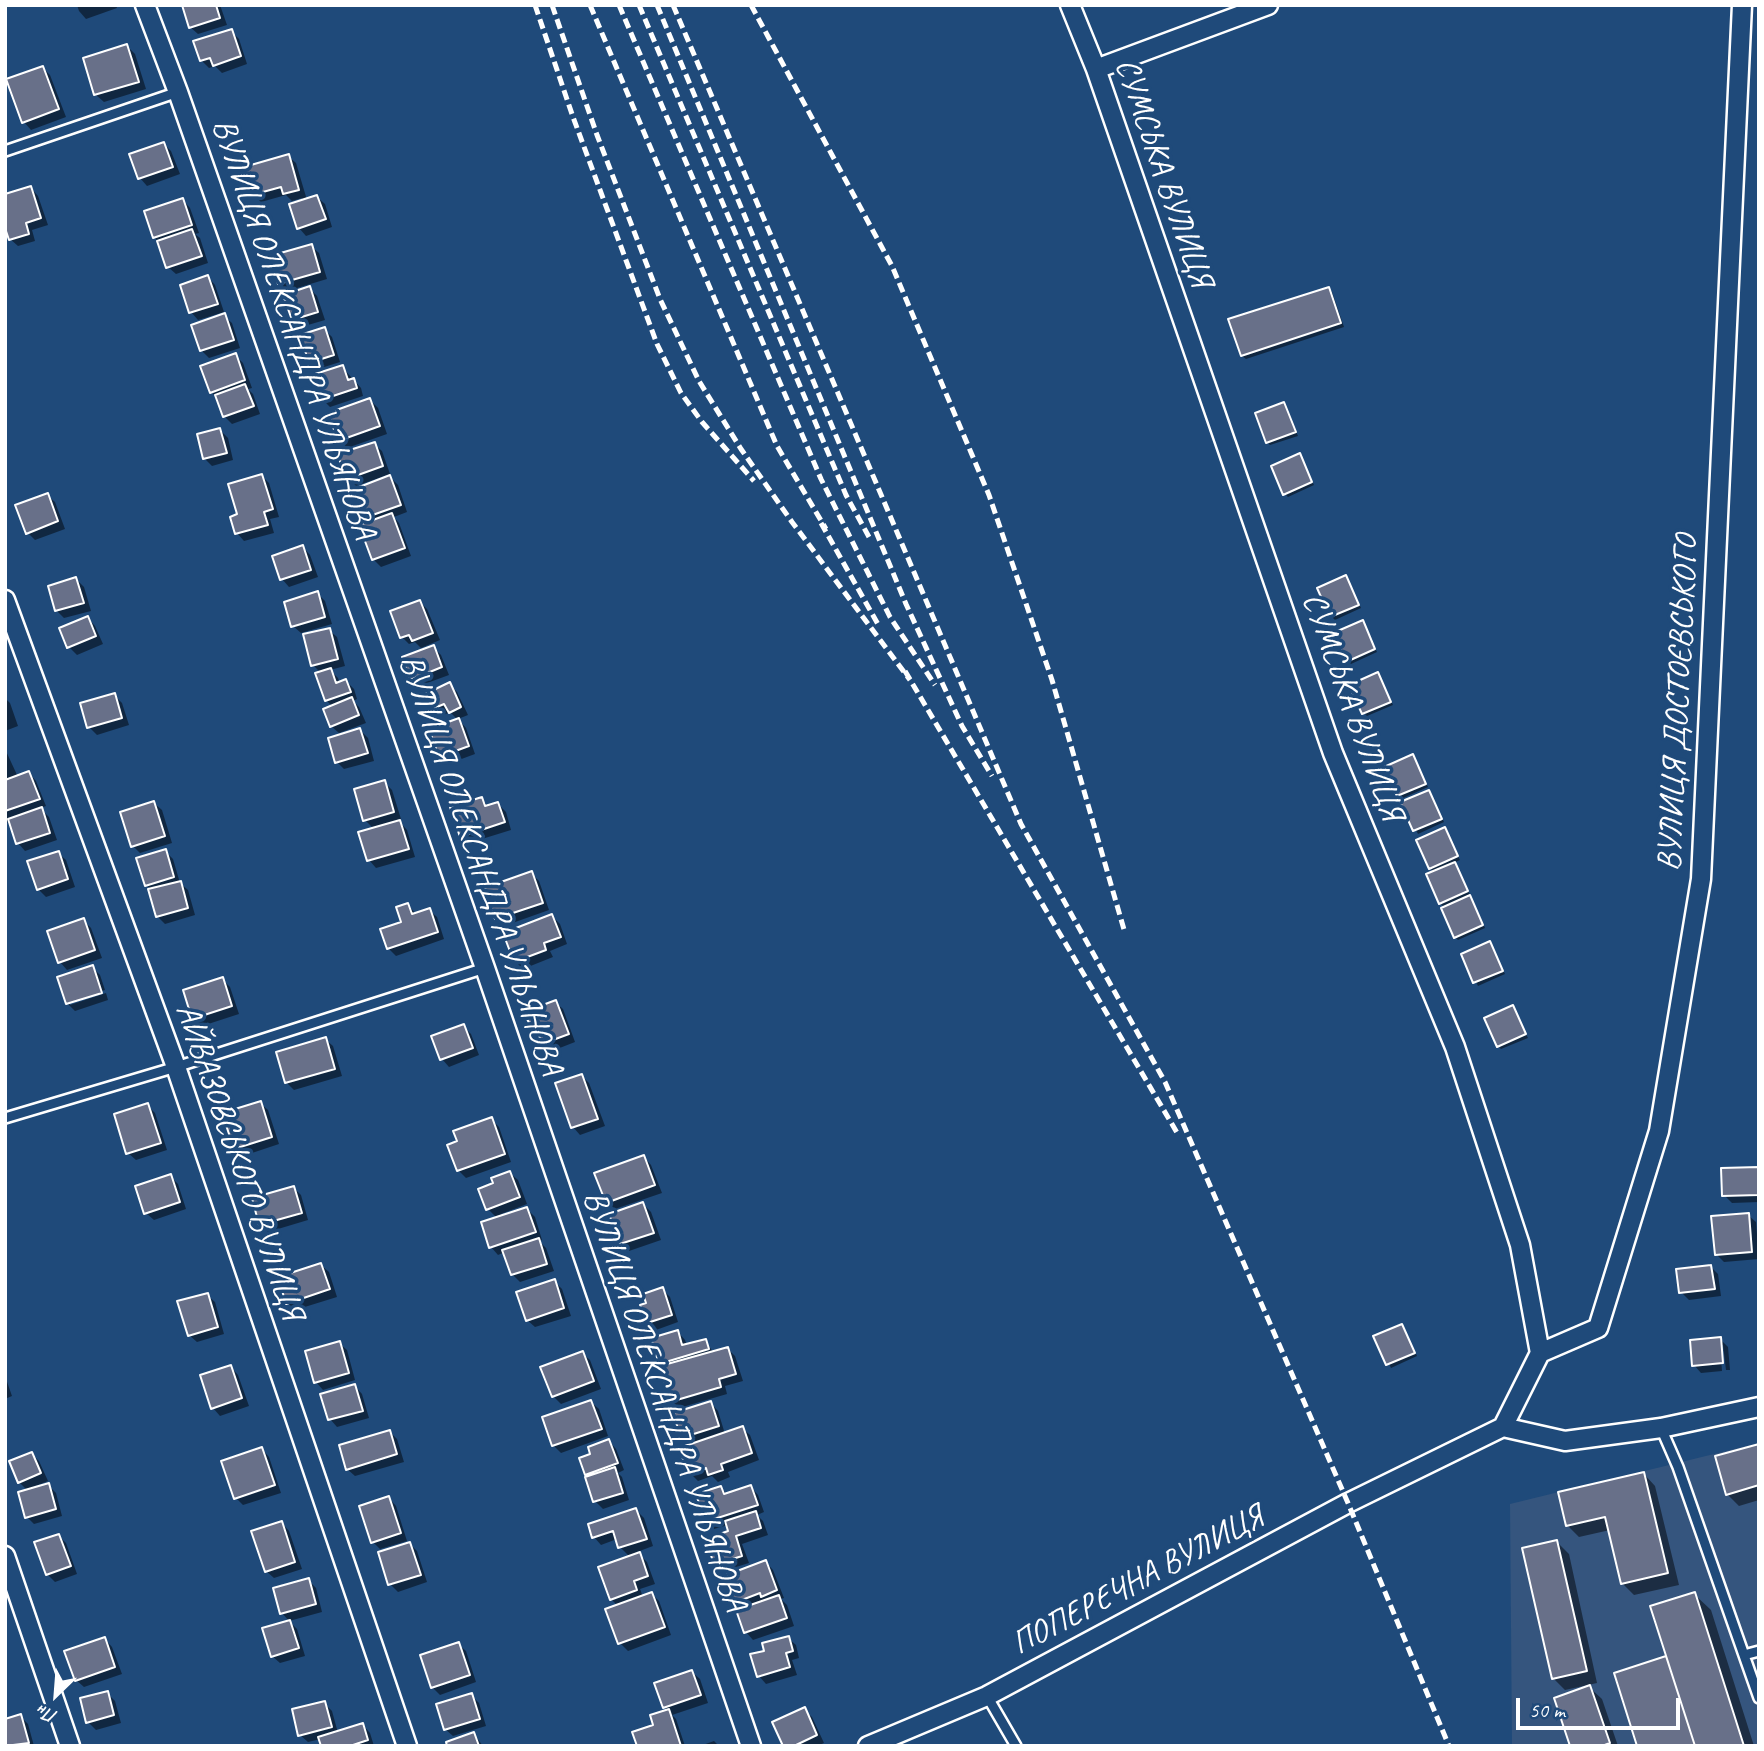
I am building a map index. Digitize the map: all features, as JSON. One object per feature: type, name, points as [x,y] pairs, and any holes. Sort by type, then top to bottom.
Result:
[{"type":"street","name":"ВУЛИЦЯ ОЛЕКСАНДРА УЛЬЯНОВА","points":[[145,5],[178,92],[485,968],[751,1746]]},
{"type":"street","name":"СУМСЬКА ВУЛИЦЯ","points":[[1070,5],[1096,69],[1333,753],[1455,1047],[1520,1245],[1539,1353]]},
{"type":"street","points":[[1096,69],[1268,5]]},
{"type":"street","name":"ВУЛИЦЯ ДОСТОЄВСЬКОГО","points":[[1539,1353],[1598,1328],[1659,1131],[1701,879],[1742,5]]},
{"type":"street","name":"АЙВАЗОВСЬКОГО ВУЛИЦЯ","points":[[5,600],[176,1067],[407,1746]]},
{"type":"street","points":[[1539,1353],[1503,1427],[1565,1441],[1661,1428],[1759,1407]]},
{"type":"street","name":"ПОПЕРЕЧНА ВУЛИЦЯ","points":[[868,1746],[987,1696],[1431,1461],[1503,1427]]},
{"type":"street","points":[[5,1556],[70,1746]]},
{"type":"lane","points":[[5,151],[178,92]]},
{"type":"lane","points":[[5,1118],[176,1067],[485,968]]},
{"type":"lane","points":[[1661,1428],[1678,1467],[1759,1698]]},
{"type":"lane","points":[[1744,1655],[1759,1651]]},
{"type":"lane","points":[[987,1696],[1016,1746]]},
{"type":"shaded area","points":[[1759,1443],[1759,1746],[1512,1746],[1510,1504]]},
{"type":"building","points":[[182,5],[216,5],[220,18],[189,28]]},
{"type":"building","points":[[232,29],[241,56],[213,66],[210,58],[200,61],[193,41]]},
{"type":"building","points":[[127,44],[139,82],[94,95],[83,58]]},
{"type":"building","points":[[43,66],[59,109],[22,123],[6,79]]},
{"type":"building","points":[[164,142],[173,167],[138,179],[129,154]]},
{"type":"building","points":[[289,154],[299,190],[283,194],[281,187],[252,195],[244,167]]},
{"type":"building","points":[[31,186],[41,218],[26,223],[29,234],[9,240],[5,228],[5,194]]},
{"type":"building","points":[[317,195],[326,219],[297,229],[289,204]]},
{"type":"building","points":[[183,198],[192,225],[153,238],[144,211]]},
{"type":"building","points":[[192,229],[202,256],[166,268],[157,241]]},
{"type":"building","points":[[312,244],[320,272],[278,284],[270,256]]},
{"type":"building","points":[[208,275],[218,304],[189,313],[180,285]]},
{"type":"building","points":[[310,286],[318,312],[292,320],[283,295]]},
{"type":"building","points":[[1329,287],[1341,323],[1241,356],[1228,319]]},
{"type":"building","points":[[225,313],[234,340],[200,351],[191,325]]},
{"type":"building","points":[[325,327],[334,355],[309,363],[300,335]]},
{"type":"building","points":[[236,353],[245,380],[210,393],[200,366]]},
{"type":"building","points":[[343,365],[348,380],[354,378],[357,388],[321,400],[312,375]]},
{"type":"building","points":[[245,384],[254,406],[223,417],[215,395]]},
{"type":"building","points":[[370,398],[380,426],[338,441],[328,413]]},
{"type":"building","points":[[1284,402],[1296,432],[1266,443],[1255,413]]},
{"type":"building","points":[[220,428],[227,453],[203,459],[197,434]]},
{"type":"building","points":[[375,442],[383,466],[347,479],[337,454]]},
{"type":"building","points":[[1300,453],[1312,482],[1283,495],[1271,466]]},
{"type":"building","points":[[262,474],[273,509],[264,512],[268,525],[235,534],[230,517],[237,514],[228,484]]},
{"type":"building","points":[[390,475],[401,505],[364,518],[354,489]]},
{"type":"building","points":[[48,493],[58,521],[26,534],[15,505]]},
{"type":"building","points":[[392,513],[405,548],[372,560],[359,525]]},
{"type":"building","points":[[303,545],[311,570],[280,580],[272,556]]},
{"type":"building","points":[[1346,575],[1359,605],[1330,617],[1317,588]]},
{"type":"building","points":[[76,577],[84,603],[55,611],[48,586]]},
{"type":"building","points":[[318,591],[325,617],[291,627],[284,602]]},
{"type":"building","points":[[420,600],[433,633],[412,641],[409,635],[400,638],[390,611]]},
{"type":"building","points":[[88,616],[96,636],[67,648],[59,628]]},
{"type":"building","points":[[1363,620],[1375,649],[1346,662],[1333,633]]},
{"type":"building","points":[[330,628],[338,659],[311,666],[303,634]]},
{"type":"building","points":[[434,645],[442,667],[410,680],[402,657]]},
{"type":"building","points":[[331,668],[336,683],[346,679],[351,692],[325,701],[315,673]]},
{"type":"building","points":[[1378,672],[1391,702],[1362,714],[1349,685]]},
{"type":"building","points":[[450,682],[461,707],[449,713],[444,704],[430,710],[423,695]]},
{"type":"building","points":[[115,693],[122,718],[87,728],[80,703]]},
{"type":"building","points":[[352,697],[359,715],[330,727],[323,709]]},
{"type":"building","points":[[459,718],[469,746],[439,757],[429,729]]},
{"type":"building","points":[[360,728],[368,753],[335,763],[328,738]]},
{"type":"building","points":[[1413,754],[1426,784],[1397,796],[1384,767]]},
{"type":"building","points":[[29,771],[40,799],[5,811],[5,780]]},
{"type":"building","points":[[385,780],[394,812],[363,821],[354,789]]},
{"type":"building","points":[[1429,790],[1442,819],[1413,831],[1400,802]]},
{"type":"building","points":[[482,797],[485,806],[498,802],[505,822],[460,837],[450,807]]},
{"type":"building","points":[[154,801],[165,836],[131,847],[120,812]]},
{"type":"building","points":[[42,807],[50,833],[16,844],[8,819]]},
{"type":"building","points":[[400,820],[409,849],[367,861],[358,832]]},
{"type":"building","points":[[1445,827],[1458,856],[1429,869],[1416,840]]},
{"type":"building","points":[[166,849],[174,877],[145,886],[136,858]]},
{"type":"building","points":[[59,851],[68,879],[37,890],[27,861]]},
{"type":"building","points":[[1455,862],[1468,891],[1439,904],[1426,874]]},
{"type":"building","points":[[532,871],[543,903],[495,919],[484,888]]},
{"type":"building","points":[[181,881],[188,908],[156,917],[148,889]]},
{"type":"building","points":[[1470,895],[1483,925],[1454,938],[1441,908]]},
{"type":"building","points":[[408,903],[412,914],[430,908],[438,932],[387,949],[380,929],[401,922],[396,907]]},
{"type":"building","points":[[552,914],[561,937],[544,943],[546,950],[514,962],[503,933]]},
{"type":"building","points":[[84,918],[95,950],[58,963],[47,931]]},
{"type":"building","points":[[1490,941],[1503,971],[1473,983],[1461,954]]},
{"type":"building","points":[[93,965],[102,993],[66,1004],[57,977]]},
{"type":"building","points":[[223,977],[232,1006],[192,1019],[183,990]]},
{"type":"building","points":[[556,1000],[569,1034],[542,1044],[534,1022],[529,1023],[524,1012]]},
{"type":"building","points":[[1513,1005],[1526,1034],[1497,1047],[1484,1018]]},
{"type":"building","points":[[464,1024],[473,1048],[440,1060],[431,1036]]},
{"type":"building","points":[[326,1037],[335,1069],[285,1083],[276,1052]]},
{"type":"building","points":[[582,1074],[598,1119],[571,1128],[555,1083]]},
{"type":"building","points":[[261,1101],[272,1137],[234,1149],[222,1113]]},
{"type":"building","points":[[148,1103],[161,1143],[126,1154],[114,1114]]},
{"type":"building","points":[[492,1117],[505,1154],[457,1171],[447,1145],[457,1141],[453,1131]]},
{"type":"building","points":[[644,1155],[655,1185],[606,1203],[594,1173]]},
{"type":"building","points":[[1759,1167],[1759,1195],[1722,1196],[1721,1168]]},
{"type":"building","points":[[510,1171],[520,1197],[486,1210],[478,1189],[493,1183],[491,1178]]},
{"type":"building","points":[[171,1174],[180,1202],[144,1214],[135,1186]]},
{"type":"building","points":[[294,1186],[302,1213],[259,1225],[252,1198]]},
{"type":"building","points":[[643,1202],[654,1233],[620,1244],[609,1214]]},
{"type":"building","points":[[527,1207],[536,1232],[489,1248],[481,1222]]},
{"type":"building","points":[[1749,1213],[1752,1252],[1715,1255],[1711,1216]]},
{"type":"building","points":[[539,1238],[547,1264],[511,1275],[502,1250]]},
{"type":"building","points":[[321,1263],[330,1289],[286,1304],[278,1277]]},
{"type":"building","points":[[1711,1265],[1715,1289],[1679,1293],[1676,1269]]},
{"type":"building","points":[[555,1279],[564,1308],[526,1321],[516,1292]]},
{"type":"building","points":[[663,1287],[672,1315],[647,1323],[640,1305],[646,1303],[643,1294]]},
{"type":"building","points":[[208,1293],[218,1327],[188,1336],[177,1301]]},
{"type":"building","points":[[1402,1324],[1415,1353],[1386,1365],[1373,1336]]},
{"type":"building","points":[[678,1330],[682,1345],[706,1339],[709,1349],[659,1364],[651,1338]]},
{"type":"building","points":[[1721,1337],[1723,1363],[1692,1366],[1690,1340]]},
{"type":"building","points":[[340,1341],[349,1373],[314,1383],[305,1351]]},
{"type":"building","points":[[728,1347],[736,1374],[719,1379],[721,1387],[670,1402],[660,1366]]},
{"type":"building","points":[[583,1351],[594,1381],[552,1397],[540,1367]]},
{"type":"building","points":[[231,1365],[242,1398],[211,1409],[200,1375]]},
{"type":"building","points":[[355,1384],[363,1411],[328,1420],[320,1394]]},
{"type":"building","points":[[591,1400],[602,1429],[552,1446],[542,1417]]},
{"type":"building","points":[[711,1401],[719,1426],[681,1438],[673,1413]]},
{"type":"building","points":[[743,1426],[752,1453],[721,1464],[723,1470],[708,1475],[706,1468],[688,1474],[679,1448]]},
{"type":"building","points":[[390,1430],[397,1454],[346,1470],[339,1445]]},
{"type":"building","points":[[609,1439],[618,1463],[585,1475],[579,1458],[590,1454],[588,1447]]},
{"type":"building","points":[[1759,1444],[1759,1485],[1726,1495],[1715,1456]]},
{"type":"building","points":[[262,1447],[275,1485],[234,1499],[221,1461]]},
{"type":"building","points":[[32,1452],[41,1473],[18,1483],[9,1461]]},
{"type":"building","points":[[615,1467],[623,1493],[593,1502],[585,1477]]},
{"type":"building","points":[[1644,1472],[1668,1573],[1621,1584],[1605,1517],[1566,1526],[1558,1492]]},
{"type":"building","points":[[49,1483],[56,1509],[25,1518],[18,1492]]},
{"type":"building","points":[[751,1485],[758,1505],[705,1522],[696,1494],[721,1486],[724,1494]]},
{"type":"building","points":[[389,1496],[401,1533],[371,1543],[359,1506]]},
{"type":"building","points":[[636,1508],[647,1539],[618,1548],[613,1531],[592,1538],[588,1524]]},
{"type":"building","points":[[756,1511],[761,1528],[736,1536],[742,1556],[714,1565],[706,1539],[728,1531],[725,1521]]},
{"type":"building","points":[[282,1521],[295,1562],[265,1572],[251,1531]]},
{"type":"building","points":[[59,1534],[71,1566],[46,1575],[34,1542]]},
{"type":"building","points":[[1557,1540],[1587,1671],[1552,1679],[1522,1548]]},
{"type":"building","points":[[410,1542],[421,1575],[388,1585],[378,1552]]},
{"type":"building","points":[[640,1552],[648,1576],[634,1581],[637,1590],[610,1600],[598,1567]]},
{"type":"building","points":[[766,1560],[777,1590],[734,1603],[724,1576]]},
{"type":"building","points":[[309,1578],[316,1604],[280,1614],[273,1588]]},
{"type":"building","points":[[652,1592],[665,1627],[618,1644],[605,1609]]},
{"type":"building","points":[[1695,1592],[1744,1746],[1695,1746],[1650,1606]]},
{"type":"building","points":[[779,1595],[787,1618],[744,1633],[736,1610]]},
{"type":"building","points":[[290,1620],[299,1648],[271,1657],[262,1628]]},
{"type":"building","points":[[789,1636],[793,1651],[786,1653],[790,1667],[757,1677],[750,1654],[764,1651],[762,1643]]},
{"type":"building","points":[[105,1637],[115,1667],[75,1681],[64,1651]]},
{"type":"building","points":[[459,1642],[470,1675],[431,1688],[420,1655]]},
{"type":"building","points":[[1666,1656],[1695,1746],[1637,1746],[1614,1673]]},
{"type":"building","points":[[692,1670],[701,1695],[663,1708],[654,1683]]},
{"type":"building","points":[[1590,1685],[1610,1743],[1602,1746],[1570,1746],[1554,1698]]},
{"type":"building","points":[[108,1691],[114,1715],[86,1723],[80,1698]]},
{"type":"building","points":[[472,1693],[480,1719],[444,1730],[436,1704]]},
{"type":"building","points":[[325,1701],[332,1727],[298,1736],[292,1709]]},
{"type":"building","points":[[805,1707],[817,1735],[794,1746],[783,1746],[772,1722]]},
{"type":"building","points":[[669,1709],[681,1746],[637,1746],[632,1732],[653,1725],[650,1715]]},
{"type":"building","points":[[21,1714],[29,1743],[5,1746],[5,1719]]},
{"type":"building","points":[[363,1723],[368,1740],[350,1746],[321,1746],[318,1737]]},
{"type":"building","points":[[474,1732],[479,1746],[447,1746],[446,1742]]},
{"type":"railway","points":[[535,5],[573,117],[657,344],[681,393],[702,422],[754,481]]},
{"type":"railway","points":[[552,5],[597,135],[660,299],[699,381],[741,449],[792,522],[910,680]]},
{"type":"railway","points":[[590,5],[777,446],[826,529]]},
{"type":"railway","points":[[619,5],[821,479],[890,617],[935,685]]},
{"type":"railway","points":[[639,5],[846,495],[869,537]]},
{"type":"railway","points":[[657,5],[906,604],[962,726],[992,776]]},
{"type":"railway","points":[[673,5],[1021,824],[1165,1082],[1348,1503],[1449,1746]]},
{"type":"railway","points":[[751,5],[892,266],[989,495],[1052,680],[1125,933]]},
{"type":"railway","points":[[821,523],[879,626]]},
{"type":"railway","points":[[905,671],[1179,1136]]}]
